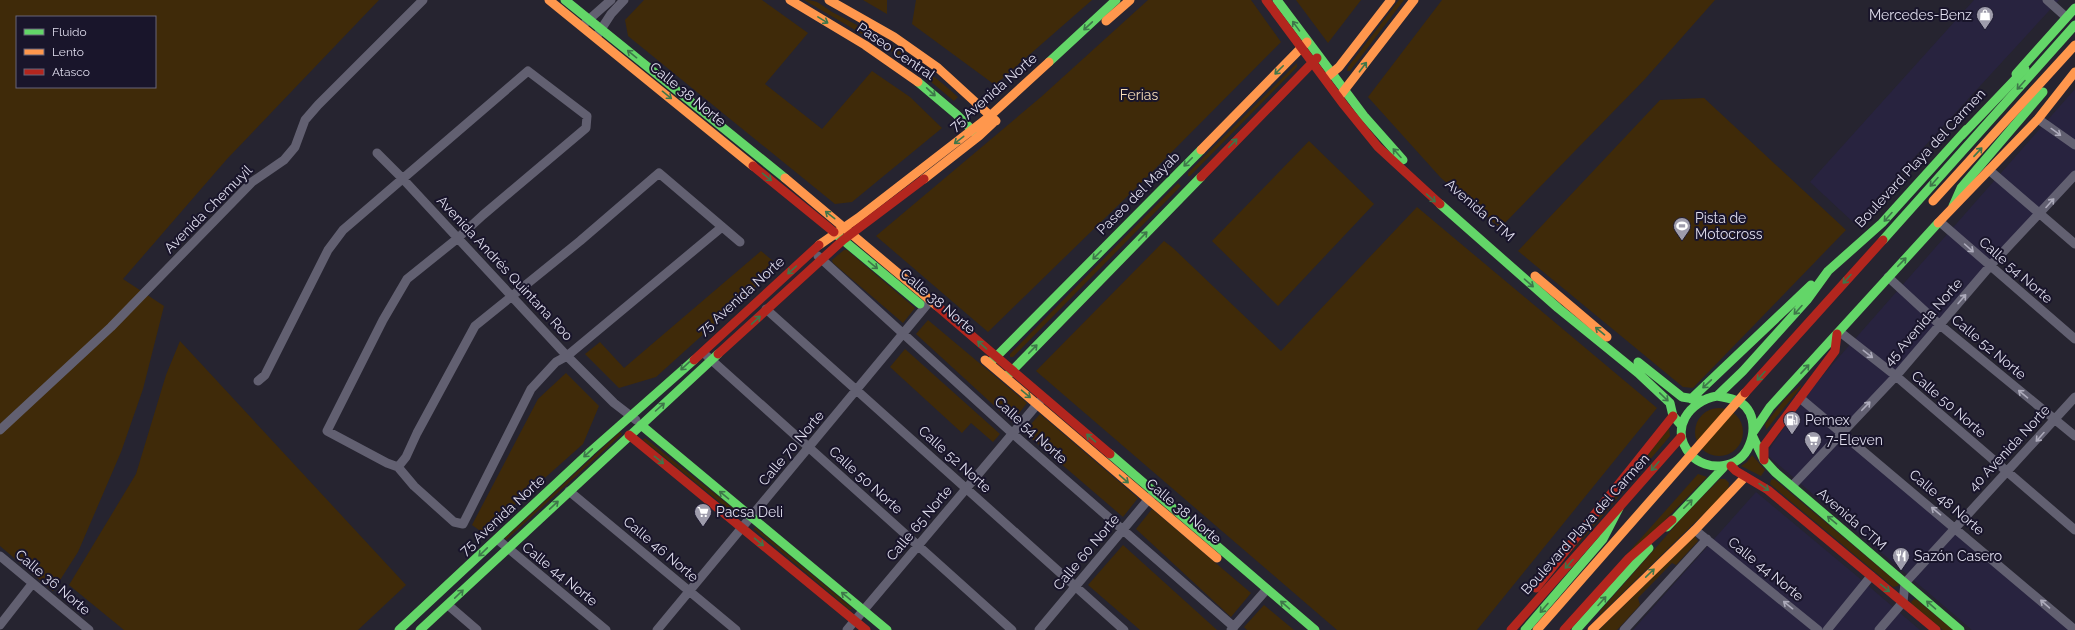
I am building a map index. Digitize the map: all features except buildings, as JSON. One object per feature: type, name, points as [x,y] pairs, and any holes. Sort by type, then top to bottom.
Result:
[{"type":"main road","name":"Calle 38 Norte","points":[[549,0],[599,33],[844,226],[927,305]]},
{"type":"main road","name":"Calle 38 Norte","points":[[565,0],[585,23]]},
{"type":"main road","name":"Paseo Central","points":[[790,0],[880,54],[927,87],[979,136]]},
{"type":"main road","name":"Paseo Central","points":[[829,0],[894,37],[931,64],[993,118]]},
{"type":"main road","name":"75 Avenida Norte","points":[[420,630],[448,606],[569,490],[822,259],[844,240],[979,136],[993,118],[1116,0]]},
{"type":"main road","name":"75 Avenida Norte","points":[[399,630],[623,422],[834,232],[858,218],[972,129],[993,118],[1130,0]]},
{"type":"main road","name":"Avenida CTM","points":[[1266,0],[1304,45],[1328,77],[1338,98],[1378,147],[1405,174],[1558,308],[1638,373],[1670,403],[1673,416],[1682,426]]},
{"type":"main road","name":"Avenida CTM","points":[[1277,0],[1304,45]]},
{"type":"main road","points":[[1328,77],[1339,66],[1391,0]]},
{"type":"main road","points":[[1338,98],[1345,91],[1414,0]]},
{"type":"main road","name":"Boulevard Playa del Carmen","points":[[1717,396],[1807,300],[1828,272],[1882,223],[2071,17],[2075,8]]},
{"type":"main road","points":[[1961,136],[2020,75],[2071,17]]},
{"type":"main road","points":[[1537,630],[1684,461],[2075,25]]},
{"type":"main road","name":"Calle 38 Norte","points":[[599,33],[834,232],[927,305],[993,360],[1012,370],[1041,401],[1148,500],[1264,592],[1315,630]]},
{"type":"main road","name":"Paseo del Mayab","points":[[993,360],[1304,45]]},
{"type":"main road","points":[[1927,208],[2075,45]]},
{"type":"main road","points":[[1954,206],[1961,188],[2075,55]]},
{"type":"main road","points":[[1006,377],[1315,60]]},
{"type":"main road","points":[[1561,624],[1578,627],[1655,533],[1672,520],[1750,446],[1754,434],[1770,407],[1839,333],[1888,277],[2038,118],[2075,72]]},
{"type":"main road","name":"Avenida CTM","points":[[1328,77],[1345,91],[1364,116],[1403,160],[1545,285],[1682,397],[1701,400]]},
{"type":"main road","points":[[1691,399],[1791,302],[1828,272]]},
{"type":"main road","points":[[1764,460],[1764,446],[1835,351],[1839,333]]},
{"type":"main road","name":"Calle 38 Norte","points":[[993,360],[1006,377],[1041,401],[1154,492],[1264,592],[1302,630]]},
{"type":"main road","points":[[1754,434],[1753,416],[1745,404],[1731,396],[1717,396],[1701,400],[1692,407],[1685,416],[1681,437],[1690,454],[1700,462],[1727,467],[1768,490],[1936,630]]},
{"type":"main road","points":[[1742,413],[1752,401]]},
{"type":"main road","points":[[1527,610],[1529,598],[1558,559],[1673,416]]},
{"type":"main road","name":"Avenida Andrés Quintana Roo","points":[[641,425],[887,630]]},
{"type":"main road","name":"Avenida CTM","points":[[1754,434],[1764,460],[1792,486],[1960,630]]},
{"type":"main road","name":"Avenida Andrés Quintana Roo","points":[[629,435],[866,630]]},
{"type":"main road","name":"Boulevard Playa del Carmen","points":[[1511,630],[1527,610],[1681,437]]},
{"type":"main road","points":[[1694,466],[1705,454]]},
{"type":"main road","points":[[1592,630],[1695,530],[1745,477]]},
{"type":"main road","points":[[1525,630],[1603,539],[1619,508]]},
{"type":"street","name":"Avenida Chemuyil","points":[[0,430],[111,327],[252,182],[284,160],[294,147],[305,120],[318,105],[423,0]]},
{"type":"street","points":[[585,23],[604,8],[611,0]]},
{"type":"street","points":[[599,33],[611,14],[624,0]]},
{"type":"street","points":[[2047,0],[2071,17]]},
{"type":"street","points":[[258,381],[268,368],[328,250],[343,230],[528,71],[588,116],[586,128],[458,238],[407,279],[383,320],[327,431],[387,463],[398,466],[414,486],[454,522],[463,524],[531,389],[556,362],[567,356],[722,227]]},
{"type":"street","points":[[2038,118],[2075,145]]},
{"type":"street","name":"Avenida Andrés Quintana Roo","points":[[376,152],[403,178],[567,356],[614,403],[632,415],[641,425]]},
{"type":"street","points":[[1989,170],[2075,244]]},
{"type":"street","points":[[398,466],[406,457],[417,433],[475,326],[659,172],[740,242]]},
{"type":"street","name":"45 Avenida Norte","points":[[1792,486],[1842,431],[1896,376],[1990,266],[2075,175]]},
{"type":"street","name":"Calle 54 Norte","points":[[1940,222],[2075,339]]},
{"type":"street","name":"Calle 54 Norte","points":[[813,251],[1012,433],[1233,628]]},
{"type":"street","name":"Calle 52 Norte","points":[[1888,277],[1940,325],[2075,436]]},
{"type":"street","name":"Calle 70 Norte","points":[[657,630],[688,590],[810,447],[927,305]]},
{"type":"street","name":"Calle 52 Norte","points":[[766,310],[967,488],[1124,630]]},
{"type":"street","name":"Calle 50 Norte","points":[[1839,333],[1896,376],[2075,530]]},
{"type":"street","name":"Calle 50 Norte","points":[[702,351],[1012,630]]},
{"type":"street","name":"40 Avenida Norte","points":[[1905,583],[2075,397]]},
{"type":"street","name":"Calle 48 Norte","points":[[1800,398],[1842,431],[2074,629]]},
{"type":"street","name":"Calle 65 Norte","points":[[847,630],[1012,433],[1041,401]]},
{"type":"street","name":"Avenida Andrés Quintana Roo","points":[[614,403],[629,435]]},
{"type":"street","name":"Calle 46 Norte","points":[[569,490],[736,630]]},
{"type":"street","name":"Calle 60 Norte","points":[[1039,630],[1154,492]]},
{"type":"street","name":"Calle 44 Norte","points":[[1695,530],[1818,630]]},
{"type":"street","name":"Calle 44 Norte","points":[[496,539],[606,630]]},
{"type":"street","points":[[1624,630],[1707,539]]},
{"type":"street","name":"Calle 36 Norte","points":[[0,556],[89,630]]},
{"type":"street","points":[[1827,630],[1871,576]]},
{"type":"street","points":[[1878,630],[1903,602],[1905,583]]},
{"type":"street","points":[[0,625],[32,584]]},
{"type":"street","points":[[1233,628],[1264,592]]},
{"type":"street","points":[[448,606],[466,627],[477,630]]},
{"type":"shaded area","points":[[1974,0],[2059,0],[1854,223],[1810,182]]},
{"type":"shaded area","points":[[2075,89],[2075,175],[1841,437],[2072,630],[1972,630],[1766,454],[1810,390]]},
{"type":"shaded area","points":[[1756,492],[1858,577],[1920,630],[1633,630]]},
{"type":"green space","points":[[0,0],[379,0],[227,159],[123,279],[164,306],[143,389],[121,452],[78,552],[53,591],[0,546]]},
{"type":"green space","points":[[644,0],[762,0],[808,33],[765,84],[822,129],[872,71],[910,97],[942,128],[852,202],[835,204],[628,36],[625,20]]},
{"type":"green space","points":[[804,0],[810,0],[818,3],[900,51],[958,97],[954,101],[891,51]]},
{"type":"green space","points":[[863,0],[887,0],[887,14]]},
{"type":"green space","points":[[916,0],[1092,0],[995,85],[912,24]]},
{"type":"green space","name":"Ferias","points":[[1148,0],[1251,0],[1281,42],[1142,182],[988,332],[876,236],[1041,97]]},
{"type":"green space","points":[[1296,0],[1361,0],[1328,43]]},
{"type":"green space","points":[[1399,0],[1404,0],[1350,71],[1347,71],[1348,67]]},
{"type":"green space","points":[[1442,0],[1715,0],[1645,79],[1500,228],[1441,178],[1368,97]]},
{"type":"green space","points":[[1297,63],[1297,67],[1190,176],[1188,176],[1188,173]]},
{"type":"green space","name":"Pista de Motocross","points":[[1704,98],[1846,230],[1693,388],[1683,387],[1518,251],[1660,100]]},
{"type":"green space","points":[[1309,141],[1374,204],[1278,306],[1212,241]]},
{"type":"green space","points":[[1178,183],[1181,186],[1013,357],[1010,357],[1010,354]]},
{"type":"green space","points":[[1417,207],[1657,408],[1477,630],[1337,630],[1036,371],[1164,241],[1281,351]]},
{"type":"green space","points":[[844,250],[847,250],[915,308],[903,323],[833,263],[832,260]]},
{"type":"green space","points":[[761,251],[779,266],[656,377],[619,388],[585,354],[600,342],[624,368]]},
{"type":"green space","points":[[928,320],[1027,403],[1012,422],[916,334]]},
{"type":"green space","points":[[180,341],[406,585],[358,630],[124,630],[69,585],[136,474],[166,375]]},
{"type":"green space","points":[[905,349],[1000,434],[993,442],[971,423],[962,433],[890,367]]},
{"type":"green space","points":[[566,373],[599,406],[583,444],[483,533],[472,525],[538,399]]},
{"type":"green space","points":[[1801,385],[1801,387],[1766,430],[1765,424],[1785,399]]},
{"type":"green space","points":[[1719,408],[1728,410],[1736,415],[1741,423],[1743,432],[1741,441],[1736,449],[1728,454],[1719,456],[1710,454],[1702,449],[1697,441],[1695,432],[1697,423],[1702,415],[1710,410]]},
{"type":"green space","points":[[1040,414],[1138,498],[1123,517],[1024,432]]},
{"type":"green space","points":[[1669,428],[1670,436],[1565,560]]},
{"type":"green space","points":[[620,432],[622,434],[506,540],[505,538]]},
{"type":"green space","points":[[645,438],[740,514],[738,517],[643,440]]},
{"type":"green space","points":[[1752,455],[1765,470],[1761,476],[1741,466],[1747,462]]},
{"type":"green space","points":[[1698,474],[1707,477],[1579,608]]},
{"type":"green space","points":[[1720,479],[1725,479],[1729,483],[1728,490],[1600,615],[1600,611],[1689,510]]},
{"type":"green space","points":[[1774,479],[1899,584],[1898,586],[1893,587],[1770,484],[1771,480]]},
{"type":"green space","points":[[1152,509],[1251,593],[1231,617],[1136,529]]},
{"type":"green space","points":[[755,527],[852,608],[850,610],[754,529]]},
{"type":"green space","points":[[1695,536],[1698,541],[1676,565],[1672,563],[1638,598],[1640,605],[1617,630],[1599,630]]},
{"type":"green space","points":[[1123,545],[1217,630],[1140,630],[1088,585]]},
{"type":"green space","points":[[1914,599],[1953,630],[1943,630],[1912,604],[1911,602]]},
{"type":"green space","points":[[1264,605],[1294,630],[1247,630],[1244,627]]},
{"type":"traffic: fast","points":[[565,0],[785,178]]},
{"type":"traffic: fast","points":[[1049,62],[1116,0]]},
{"type":"traffic: fast","points":[[1277,0],[1364,116],[1403,160]]},
{"type":"traffic: fast","points":[[2016,74],[2075,8]]},
{"type":"traffic: fast","points":[[1883,240],[2075,25]]},
{"type":"traffic: fast","points":[[1961,136],[2025,69]]},
{"type":"traffic: fast","points":[[918,82],[956,114],[977,135]]},
{"type":"traffic: fast","points":[[1953,206],[1961,188],[2043,92]]},
{"type":"traffic: fast","points":[[1717,396],[1743,371],[1807,300],[1828,271],[1882,223],[1967,129]]},
{"type":"traffic: fast","points":[[991,362],[1201,150]]},
{"type":"traffic: fast","points":[[1007,376],[1201,177]]},
{"type":"traffic: fast","points":[[1440,204],[1558,308],[1638,373],[1670,403],[1673,416],[1682,426]]},
{"type":"traffic: fast","points":[[1754,431],[1770,407],[1938,223]]},
{"type":"traffic: fast","points":[[837,235],[920,304]]},
{"type":"traffic: fast","points":[[1691,399],[1811,285]]},
{"type":"traffic: fast","points":[[420,630],[718,354]]},
{"type":"traffic: fast","points":[[399,630],[591,451],[694,360]]},
{"type":"traffic: fast","points":[[1638,362],[1682,397],[1701,400]]},
{"type":"traffic: fast","points":[[1717,396],[1733,399],[1742,403],[1750,413],[1753,426],[1753,433],[1745,454],[1731,464],[1722,466],[1705,464],[1697,460],[1690,454],[1684,445],[1681,435],[1685,418],[1691,410],[1707,399],[1717,396]]},
{"type":"traffic: fast","points":[[641,425],[887,630]]},
{"type":"traffic: fast","points":[[1753,437],[1764,460],[1775,472],[1960,630]]},
{"type":"traffic: fast","points":[[1110,454],[1315,630]]},
{"type":"traffic: fast","points":[[1667,527],[1723,468]]},
{"type":"traffic: fast","points":[[1525,630],[1603,539],[1619,508]]},
{"type":"traffic: fast","points":[[1576,630],[1649,548]]},
{"type":"traffic: slow","points":[[549,0],[753,166]]},
{"type":"traffic: slow","points":[[790,0],[865,45],[918,82]]},
{"type":"traffic: slow","points":[[829,0],[894,37],[938,68],[996,121]]},
{"type":"traffic: slow","points":[[1106,21],[1130,0]]},
{"type":"traffic: slow","points":[[1326,78],[1339,67],[1391,0]]},
{"type":"traffic: slow","points":[[1339,97],[1414,0]]},
{"type":"traffic: slow","points":[[1201,150],[1307,42]]},
{"type":"traffic: slow","points":[[1933,201],[2075,45]]},
{"type":"traffic: slow","points":[[819,245],[858,218],[990,116],[1049,62]]},
{"type":"traffic: slow","points":[[1938,223],[2038,119],[2075,72]]},
{"type":"traffic: slow","points":[[924,179],[979,136],[995,121]]},
{"type":"traffic: slow","points":[[785,178],[937,306]]},
{"type":"traffic: slow","points":[[1535,276],[1607,337]]},
{"type":"traffic: slow","points":[[985,360],[1217,558]]},
{"type":"traffic: slow","points":[[1537,630],[1745,393]]},
{"type":"traffic: slow","points":[[1592,630],[1695,530],[1745,477]]},
{"type":"traffic: jam","points":[[1266,0],[1344,105],[1378,147],[1440,204]]},
{"type":"traffic: jam","points":[[1201,177],[1317,58]]},
{"type":"traffic: jam","points":[[753,166],[834,232]]},
{"type":"traffic: jam","points":[[718,354],[843,240],[924,179]]},
{"type":"traffic: jam","points":[[1745,393],[1883,240]]},
{"type":"traffic: jam","points":[[694,360],[819,245]]},
{"type":"traffic: jam","points":[[937,306],[1110,454]]},
{"type":"traffic: jam","points":[[1764,460],[1764,446],[1835,351],[1837,334]]},
{"type":"traffic: jam","points":[[1536,588],[1673,416]]},
{"type":"traffic: jam","points":[[629,435],[866,630]]},
{"type":"traffic: jam","points":[[1511,630],[1681,437]]},
{"type":"traffic: jam","points":[[1731,466],[1736,471],[1768,490],[1936,630]]},
{"type":"traffic: jam","points":[[1564,630],[1629,558],[1672,520]]},
{"type":"place","name":"Mercedes-Benz","points":[[1985,30]]},
{"type":"place","name":"Pista de Motocross","points":[[1682,241]]},
{"type":"place","name":"Pemex","points":[[1792,435]]},
{"type":"place","name":"7-Eleven","points":[[1813,455]]},
{"type":"place","name":"Pacsa Deli","points":[[703,527]]},
{"type":"place","name":"Sazón Casero","points":[[1901,571]]}]
